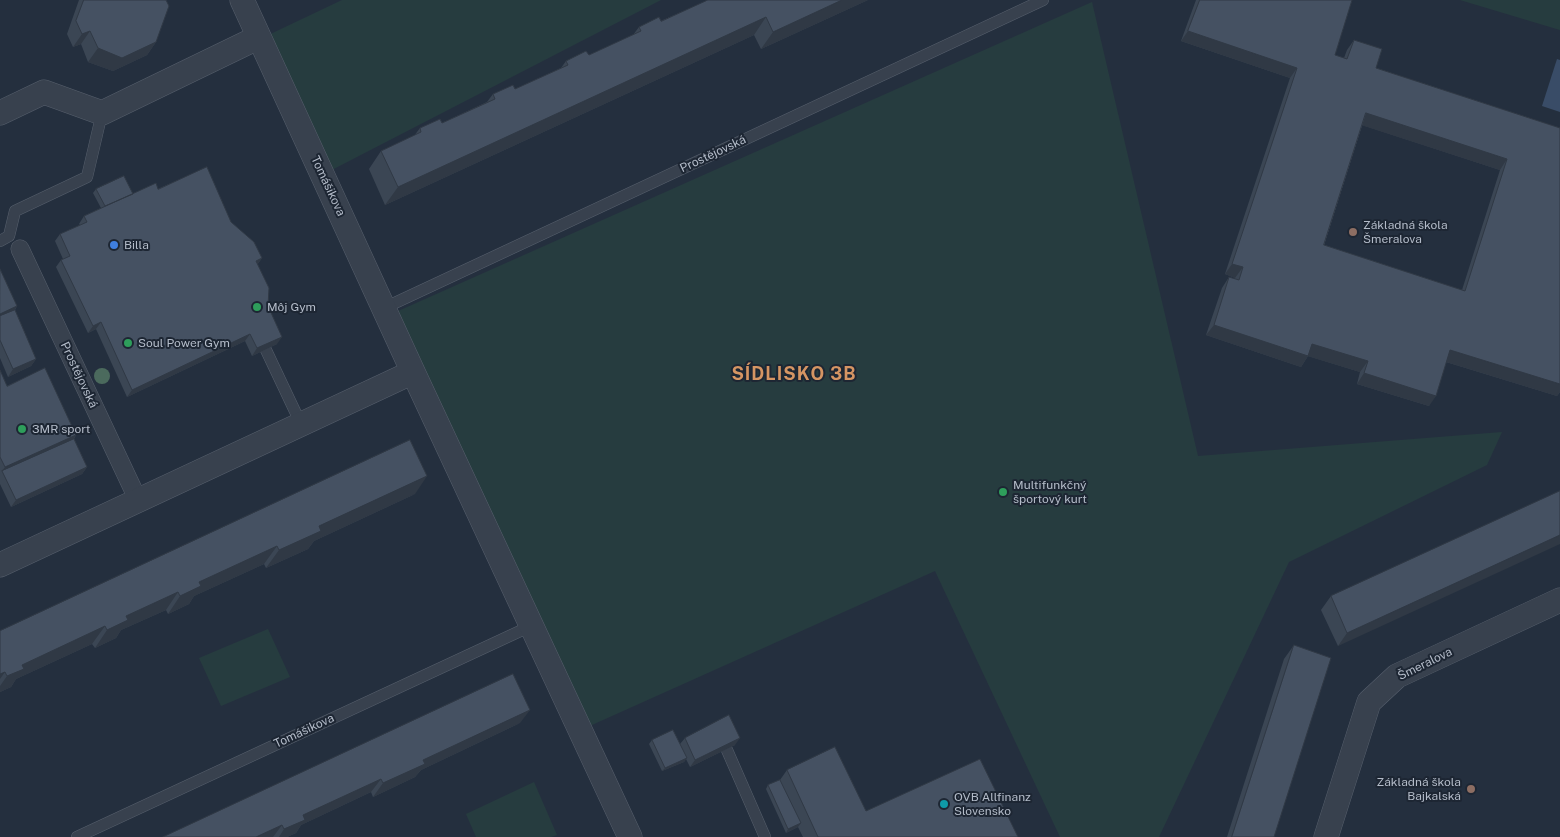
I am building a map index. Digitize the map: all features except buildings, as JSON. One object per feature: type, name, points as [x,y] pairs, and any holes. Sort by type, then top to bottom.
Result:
[{"type":"street","name":"Tomášikova","points":[[242,0],[630,837]]},
{"type":"street","points":[[0,113],[44,92],[102,112],[259,37]]},
{"type":"street","name":"Prostějovská","points":[[20,249],[138,500]]},
{"type":"street","points":[[0,565],[413,372]]},
{"type":"street","name":"Šmeralova","points":[[1326,837],[1369,702],[1398,676],[1560,600]]},
{"type":"lane","name":"Prostějovská","points":[[384,308],[1043,0]]},
{"type":"lane","points":[[0,241],[9,236],[15,211],[87,177],[102,112]]},
{"type":"lane","points":[[266,350],[301,424]]},
{"type":"lane","name":"Tomášikova","points":[[77,837],[531,626]]},
{"type":"lane","points":[[727,750],[765,837]]},
{"type":"green space","points":[[342,0],[661,0],[324,174],[262,38]]},
{"type":"green space","points":[[1460,0],[1560,0],[1560,30]]},
{"type":"green space","points":[[1092,2],[1198,456],[1502,432],[1487,465],[1289,562],[1159,837],[1060,837],[935,571],[583,729],[387,316]]},
{"type":"green space","points":[[268,629],[290,677],[221,706],[199,658]]},
{"type":"green space","points":[[534,782],[557,835],[551,837],[476,837],[466,814]]},
{"type":"water","points":[[1557,59],[1560,60],[1560,112],[1542,106]]},
{"type":"place","name":"Základná škola Šmeralova","points":[[1353,232]]},
{"type":"place","name":"Billa","points":[[114,245]]},
{"type":"place","name":"Môj Gym","points":[[257,307]]},
{"type":"place","name":"Soul Power Gym","points":[[128,343]]},
{"type":"place","name":"3MR sport","points":[[22,429]]},
{"type":"place","name":"Multifunkčný športový kurt","points":[[1003,492]]},
{"type":"place","name":"Základná škola Bajkalská","points":[[1471,789]]},
{"type":"place","name":"OVB Allfinanz Slovensko","points":[[944,804]]},
{"type":"district","name":"SÍDLISKO 3B","points":[[794,374]]}]
